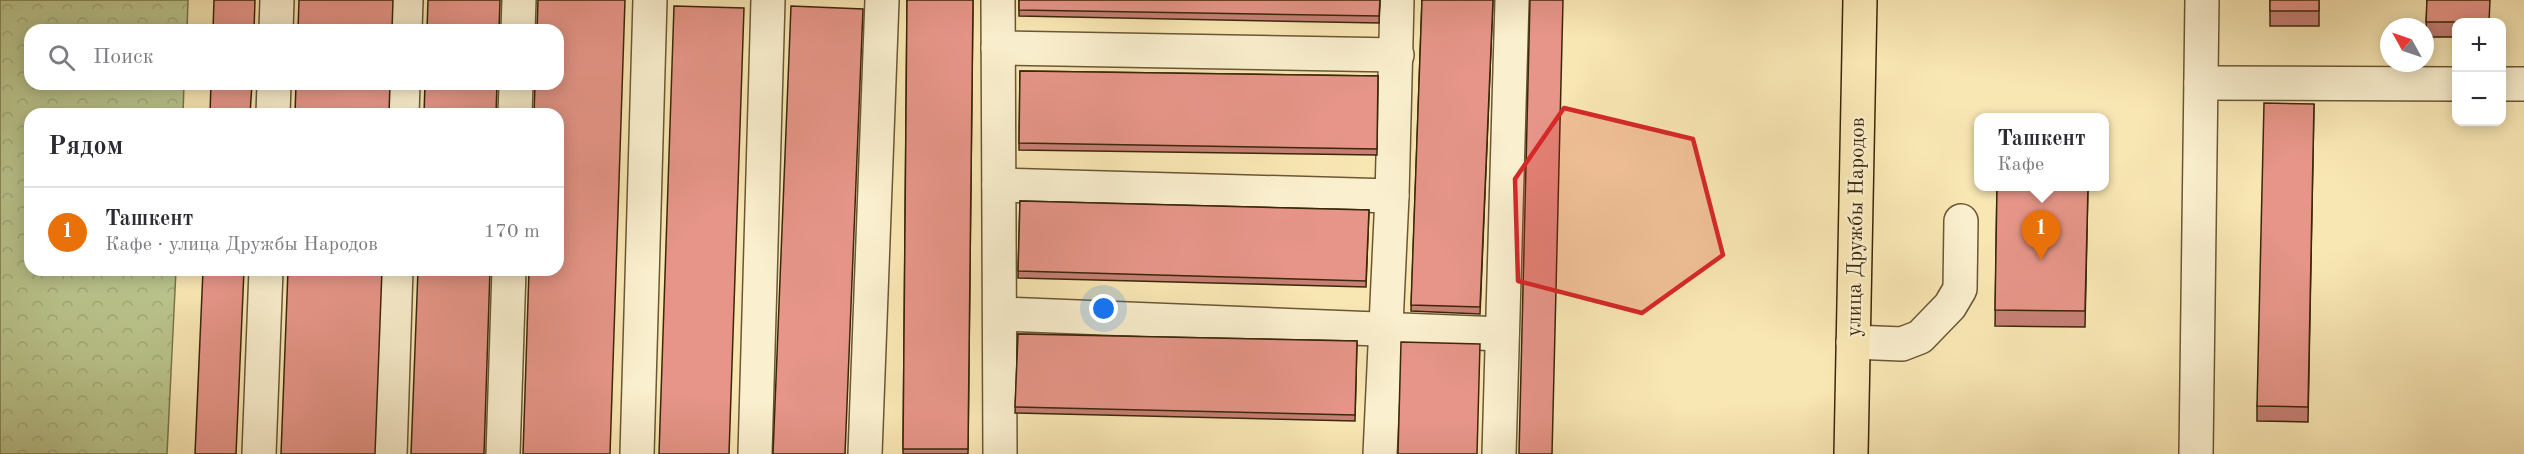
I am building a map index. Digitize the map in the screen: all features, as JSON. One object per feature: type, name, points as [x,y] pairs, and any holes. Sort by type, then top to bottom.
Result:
[{"type":"main road","name":"улица Дружбы Народов","points":[[1851,454],[1860,0]]},
{"type":"lane","points":[[276,24],[277,0]]},
{"type":"lane","points":[[405,24],[406,0]]},
{"type":"lane","points":[[518,24],[519,0]]},
{"type":"lane","points":[[637,454],[650,0]]},
{"type":"lane","points":[[755,454],[768,0]]},
{"type":"lane","points":[[866,454],[882,0]]},
{"type":"lane","points":[[998,0],[1002,314],[1000,454]]},
{"type":"lane","points":[[1380,454],[1384,329],[1392,196],[1397,0]]},
{"type":"lane","points":[[1499,454],[1512,0]]},
{"type":"lane","points":[[2196,454],[2202,0]]},
{"type":"lane","points":[[998,48],[1397,55]]},
{"type":"lane","points":[[2201,83],[2452,84]]},
{"type":"lane","points":[[2506,84],[2524,84]]},
{"type":"lane","points":[[273,108],[274,90]]},
{"type":"lane","points":[[402,108],[403,90]]},
{"type":"lane","points":[[515,108],[516,90]]},
{"type":"lane","points":[[999,185],[1392,196]]},
{"type":"lane","points":[[1853,342],[1902,344],[1920,337],[1950,306],[1960,289],[1960,221]]},
{"type":"lane","points":[[259,454],[266,276]]},
{"type":"lane","points":[[390,454],[396,276]]},
{"type":"lane","points":[[503,454],[509,276]]},
{"type":"lane","points":[[1002,314],[1502,334]]},
{"type":"highlighted area","points":[[1564,108],[1693,139],[1723,255],[1642,313],[1518,281],[1515,179]]},
{"type":"green space","points":[[0,0],[188,0],[187,24],[24,24],[24,90],[184,90],[183,108],[24,108],[24,276],[176,276],[167,454],[0,454]]},
{"type":"building","points":[[214,0],[255,0],[254,24],[213,24]]},
{"type":"building","points":[[299,0],[393,0],[392,24],[298,24]]},
{"type":"building","points":[[428,0],[500,0],[499,24],[427,24]]},
{"type":"building","points":[[538,0],[625,0],[610,454],[523,454],[529,276],[564,276],[564,108],[534,108],[535,90],[564,90],[564,24],[537,24]]},
{"type":"building","points":[[907,0],[973,0],[968,449],[903,449]]},
{"type":"building","points":[[1019,0],[1380,0],[1379,16],[1019,10]]},
{"type":"building","points":[[1422,0],[1493,0],[1480,307],[1411,305]]},
{"type":"building","points":[[1530,0],[1563,0],[1552,454],[1519,454]]},
{"type":"building","points":[[2270,0],[2319,0],[2319,11],[2270,11]]},
{"type":"building","points":[[2427,0],[2490,0],[2489,18],[2452,18],[2452,22],[2434,22],[2434,18],[2426,18]]},
{"type":"building","points":[[674,6],[744,8],[729,454],[659,454]]},
{"type":"building","points":[[791,6],[863,9],[845,454],[773,454]]},
{"type":"building","points":[[1020,71],[1378,76],[1377,149],[1019,143]]},
{"type":"building","points":[[211,90],[252,90],[250,108],[210,108]]},
{"type":"building","points":[[296,90],[390,90],[389,108],[295,108]]},
{"type":"building","points":[[425,90],[497,90],[496,108],[424,108]]},
{"type":"building","points":[[2264,103],[2314,104],[2308,407],[2257,406]]},
{"type":"building","points":[[1997,191],[2088,191],[2085,311],[1995,310]]},
{"type":"building","points":[[1020,201],[1369,210],[1366,281],[1018,271]]},
{"type":"building","points":[[203,276],[244,276],[236,454],[195,454]]},
{"type":"building","points":[[288,276],[382,276],[375,454],[281,454]]},
{"type":"building","points":[[418,276],[490,276],[484,454],[411,454]]},
{"type":"building","points":[[1018,334],[1357,341],[1355,415],[1015,407]]},
{"type":"building","points":[[1401,342],[1480,344],[1477,454],[1398,454]]},
{"type":"place","name":"Ташкент","points":[[2041,260]]}]
